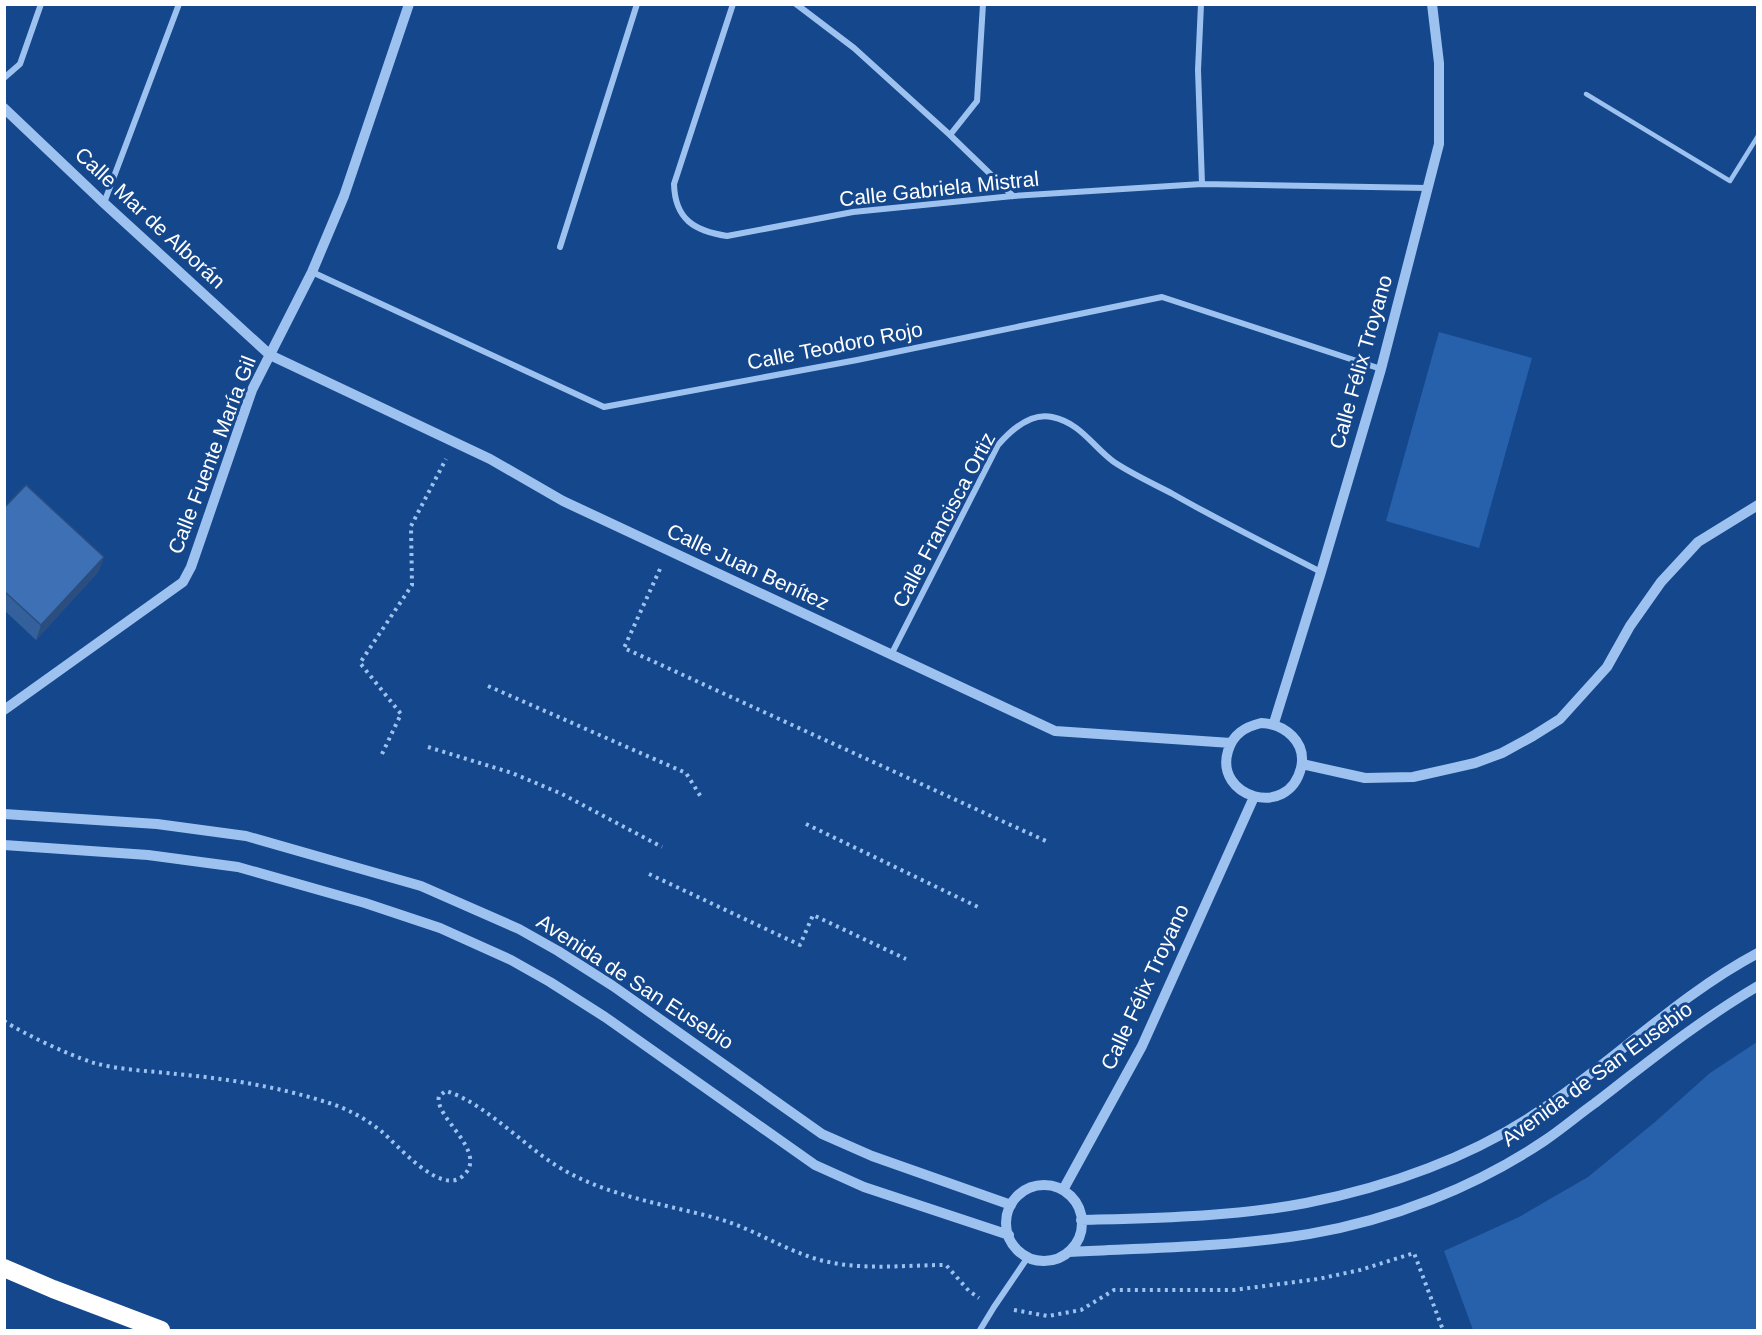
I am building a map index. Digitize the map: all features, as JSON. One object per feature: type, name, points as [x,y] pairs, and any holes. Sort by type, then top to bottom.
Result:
[{"type":"highway","points":[[4,1268],[161,1330]]},
{"type":"street","points":[[4,78],[20,64],[41,4]]},
{"type":"street","points":[[104,203],[178,4]]},
{"type":"street","name":"Calle Fuente María Gil","points":[[4,710],[183,582],[191,567],[252,390],[312,272],[344,195],[410,4]]},
{"type":"street","points":[[560,247],[637,4]]},
{"type":"street","name":"Calle Gabriela Mistral","points":[[733,4],[674,184],[678,207],[683,217],[692,225],[709,233],[728,236],[853,212],[1013,196],[1202,184],[1430,188]]},
{"type":"street","points":[[796,4],[854,48],[1013,196]]},
{"type":"street","points":[[950,135],[977,101],[983,4]]},
{"type":"street","points":[[1201,4],[1198,70],[1202,184]]},
{"type":"street","name":"Calle Félix Troyano","points":[[1274,723],[1381,369],[1430,188],[1439,144],[1439,63],[1432,4]]},
{"type":"street","name":"Calle Mar de Alborán","points":[[4,108],[270,355]]},
{"type":"street","name":"Calle Teodoro Rojo","points":[[312,272],[604,407],[857,360],[1162,297],[1381,369]]},
{"type":"street","name":"Calle Juan Benítez","points":[[270,355],[490,459],[563,501],[1055,730],[1231,743]]},
{"type":"street","name":"Calle Francisca Ortiz","points":[[891,655],[998,445],[1022,423],[1035,417],[1052,417],[1071,425],[1087,435],[1113,462],[1205,513],[1321,572]]},
{"type":"street","points":[[1302,764],[1365,778],[1413,777],[1474,763],[1502,753],[1533,736],[1560,719],[1607,667],[1630,626],[1661,582],[1698,542],[1758,506]]},
{"type":"street","points":[[1274,723],[1295,737],[1302,748],[1302,764],[1298,776],[1285,793],[1273,798],[1254,797],[1239,788],[1232,778],[1227,767],[1227,755],[1238,733],[1249,726],[1274,723]]},
{"type":"street","name":"Calle Félix Troyano","points":[[1063,1190],[1142,1046],[1254,797]]},
{"type":"street","name":"Avenida de San Eusebio","points":[[4,814],[156,824],[246,837],[373,872],[439,894],[519,929],[558,951],[613,986],[822,1134],[872,1156],[1011,1206]]},
{"type":"street","points":[[4,845],[148,855],[238,867],[365,903],[440,928],[511,960],[550,982],[605,1017],[815,1164],[864,1187],[1009,1235]]},
{"type":"street","name":"Avenida de San Eusebio","points":[[1081,1220],[1205,1215],[1305,1203],[1362,1191],[1438,1164],[1491,1140],[1541,1110],[1701,988],[1758,953]]},
{"type":"street","name":"Avenida de San Eusebio","points":[[1069,1252],[1210,1245],[1309,1234],[1367,1221],[1442,1195],[1496,1170],[1546,1140],[1705,1019],[1758,986]]},
{"type":"street","points":[[1041,1185],[1054,1186],[1063,1190],[1075,1200],[1081,1211],[1080,1236],[1069,1252],[1053,1260],[1040,1261],[1018,1251],[1009,1235],[1007,1217],[1018,1196],[1028,1188],[1041,1185]]},
{"type":"street","points":[[980,1330],[1028,1257]]},
{"type":"lane","points":[[1586,94],[1730,181],[1758,136]]},
{"type":"path","points":[[382,754],[401,714],[360,663],[412,585],[411,526],[455,442]]},
{"type":"path","points":[[668,551],[624,648],[1048,842]]},
{"type":"path","points":[[488,686],[686,773],[701,797]]},
{"type":"path","points":[[428,747],[512,773],[562,794],[662,847]]},
{"type":"path","points":[[806,824],[978,906]]},
{"type":"path","points":[[649,874],[800,945],[813,915],[906,959]]},
{"type":"path","points":[[4,1022],[93,1062],[283,1089],[334,1105],[354,1114],[381,1131],[434,1177],[446,1181],[464,1176],[470,1162],[459,1133],[438,1104],[439,1095],[446,1091],[495,1119],[562,1169],[600,1187],[742,1226],[804,1255],[836,1264],[855,1267],[946,1265],[969,1291],[994,1307],[1047,1316],[1081,1310],[1114,1290],[1234,1290],[1318,1279],[1360,1270],[1414,1253],[1443,1330]]},
{"type":"shaded area","points":[[1439,332],[1532,358],[1479,548],[1386,521]]},
{"type":"shaded area","points":[[1757,1042],[1757,1330],[1473,1330],[1444,1251],[1519,1217],[1588,1177],[1710,1073]]},
{"type":"building","points":[[26,485],[104,557],[41,625],[4,591],[4,508]]}]
